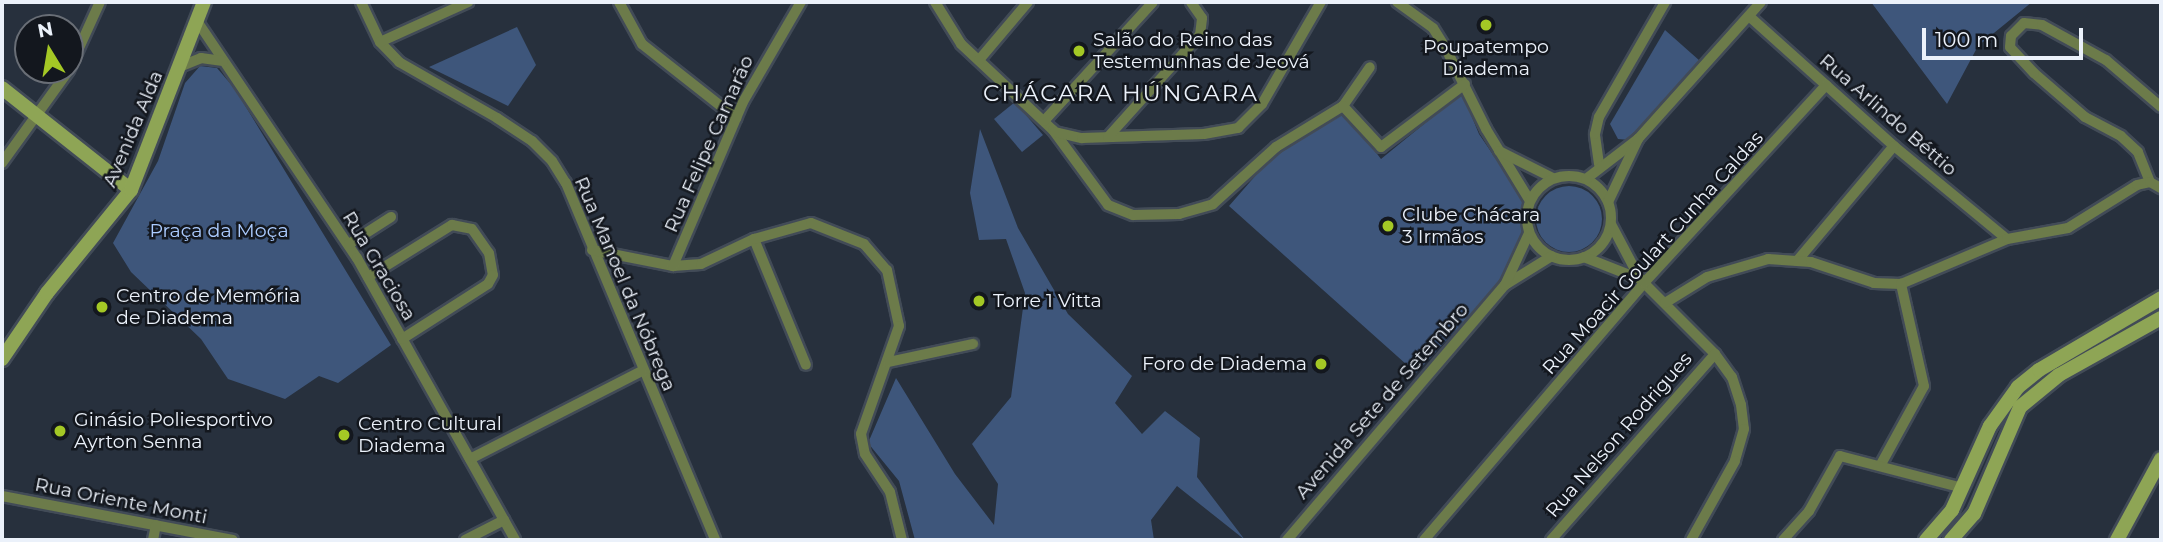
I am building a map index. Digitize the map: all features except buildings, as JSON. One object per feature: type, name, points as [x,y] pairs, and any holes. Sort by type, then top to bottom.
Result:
[{"type":"main road","name":"Avenida Alda","points":[[2,359],[47,293],[131,190],[204,2]]},
{"type":"main road","points":[[2,88],[131,190]]},
{"type":"main road","points":[[1926,540],[1952,510],[1990,426],[2018,387],[2039,370],[2161,298]]},
{"type":"main road","points":[[1951,540],[1974,514],[2020,407],[2059,375],[2161,318]]},
{"type":"main road","points":[[2117,540],[2161,459]]},
{"type":"street","points":[[84,37],[100,2]]},
{"type":"street","name":"Rua Manoel da Nóbrega","points":[[361,2],[380,43],[399,62],[532,141],[566,183],[642,371],[715,540]]},
{"type":"street","points":[[380,43],[468,2]]},
{"type":"street","points":[[619,2],[642,44],[736,118]]},
{"type":"street","name":"Rua Felipe Camarão","points":[[673,266],[736,118],[801,2]]},
{"type":"street","points":[[935,2],[951,32],[1053,130],[1108,205],[1119,212],[1151,217],[1213,204],[1276,147],[1343,106],[1370,67]]},
{"type":"street","points":[[979,60],[1028,2]]},
{"type":"street","points":[[1044,121],[1153,2]]},
{"type":"street","points":[[1108,137],[1200,36],[1202,18],[1191,2]]},
{"type":"street","points":[[1053,130],[1062,136],[1108,137],[1204,134],[1238,128],[1262,104],[1321,2]]},
{"type":"street","points":[[1397,2],[1433,28],[1499,151],[1530,201],[1529,233],[1552,256],[1584,257],[1642,281]]},
{"type":"street","points":[[1600,164],[1595,134],[1599,117],[1665,2]]},
{"type":"street","points":[[1586,179],[1600,164],[1638,139],[1761,2]]},
{"type":"street","name":"Rua Arlindo Béttio","points":[[1749,16],[1894,146],[2007,239]]},
{"type":"street","name":"Rua Graciosa","points":[[197,21],[348,244],[514,540]]},
{"type":"street","points":[[1665,303],[1707,277],[1738,265],[1768,259],[1797,261],[1874,282],[1901,284],[2007,239],[2068,228],[2137,185],[2158,184],[2138,152],[2121,136],[2085,117],[2034,73],[2010,47],[2011,36],[2024,23],[2042,25],[2106,60],[2161,107]]},
{"type":"street","points":[[180,67],[201,58],[223,61]]},
{"type":"street","points":[[2,163],[59,84]]},
{"type":"street","points":[[1343,106],[1377,146],[1386,146],[1465,84]]},
{"type":"street","name":"Rua Moacir Goulart Cunha Caldas","points":[[1424,540],[1642,281],[1826,85]]},
{"type":"street","points":[[1638,139],[1608,202],[1611,224],[1642,281],[1715,354],[1732,377],[1744,429],[1735,461],[1691,540]]},
{"type":"street","points":[[1797,261],[1894,146]]},
{"type":"street","points":[[1499,151],[1553,178],[1586,179],[1608,202]]},
{"type":"street","points":[[1530,201],[1553,178]]},
{"type":"street","points":[[348,244],[391,217]]},
{"type":"street","points":[[592,250],[673,266],[701,264],[754,239],[811,223],[864,244],[887,270],[896,300],[899,326],[861,435],[865,454],[890,492],[901,540]]},
{"type":"street","points":[[1584,257],[1602,244],[1611,224]]},
{"type":"street","points":[[368,277],[452,225],[472,229],[489,253],[493,275],[488,285],[402,340]]},
{"type":"street","name":"Avenida Sete de Setembro","points":[[1287,540],[1505,285],[1529,233]]},
{"type":"street","points":[[754,239],[806,365]]},
{"type":"street","name":"Avenida Sete de Setembro","points":[[1505,285],[1552,256]]},
{"type":"street","points":[[1880,466],[1924,386],[1901,284]]},
{"type":"street","points":[[888,362],[973,344]]},
{"type":"street","name":"Rua Nelson Rodrigues","points":[[1550,540],[1715,354]]},
{"type":"street","points":[[470,459],[642,371]]},
{"type":"street","points":[[1783,540],[1809,511],[1840,456],[1963,488]]},
{"type":"street","name":"Rua Oriente Monti","points":[[2,496],[233,540]]},
{"type":"street","points":[[466,540],[504,520]]},
{"type":"street","points":[[153,540],[156,525]]},
{"type":"green space","points":[[1871,2],[2032,2],[1978,46],[1947,104]]},
{"type":"green space","points":[[517,27],[536,65],[508,106],[429,67]]},
{"type":"green space","points":[[1665,30],[1700,61],[1630,140],[1618,139],[1610,124]]},
{"type":"green space","name":"Praça da Moça","points":[[200,66],[217,68],[235,89],[391,345],[338,383],[319,376],[285,399],[228,379],[201,339],[131,272],[113,243],[158,161],[185,83]]},
{"type":"green space","name":"Clube Chácara 3 Irmãos","points":[[1462,93],[1479,134],[1525,202],[1524,234],[1501,283],[1416,373],[1229,206],[1270,159],[1345,112],[1381,159]]},
{"type":"green space","points":[[1015,102],[1043,135],[1022,152],[994,119]]},
{"type":"green space","points":[[980,129],[1018,228],[1068,314],[1132,376],[1115,403],[1142,434],[1165,411],[1200,438],[1197,477],[1245,540],[1177,486],[1151,520],[1154,540],[915,540],[899,481],[868,443],[896,378],[955,474],[994,525],[998,484],[972,444],[1011,397],[1025,293],[1006,239],[979,240],[970,193]]},
{"type":"green space","points":[[1569,186],[1592,196],[1602,219],[1592,242],[1569,252],[1546,242],[1536,219],[1546,196]]},
{"type":"place","name":"Poupatempo Diadema","points":[[1486,25]]},
{"type":"place","name":"Salão do Reino das Testemunhas de Jeová","points":[[1079,51]]},
{"type":"place","name":"Clube Chácara 3 Irmãos","points":[[1388,226]]},
{"type":"place","name":"Torre 1 Vitta","points":[[979,301]]},
{"type":"place","name":"Centro de Memória de Diadema","points":[[102,307]]},
{"type":"place","name":"Foro de Diadema","points":[[1321,364]]},
{"type":"place","name":"Ginásio Poliesportivo Ayrton Senna","points":[[60,431]]},
{"type":"place","name":"Centro Cultural Diadema","points":[[344,435]]},
{"type":"district","name":"CHÁCARA HÚNGARA","points":[[1121,93]]}]
